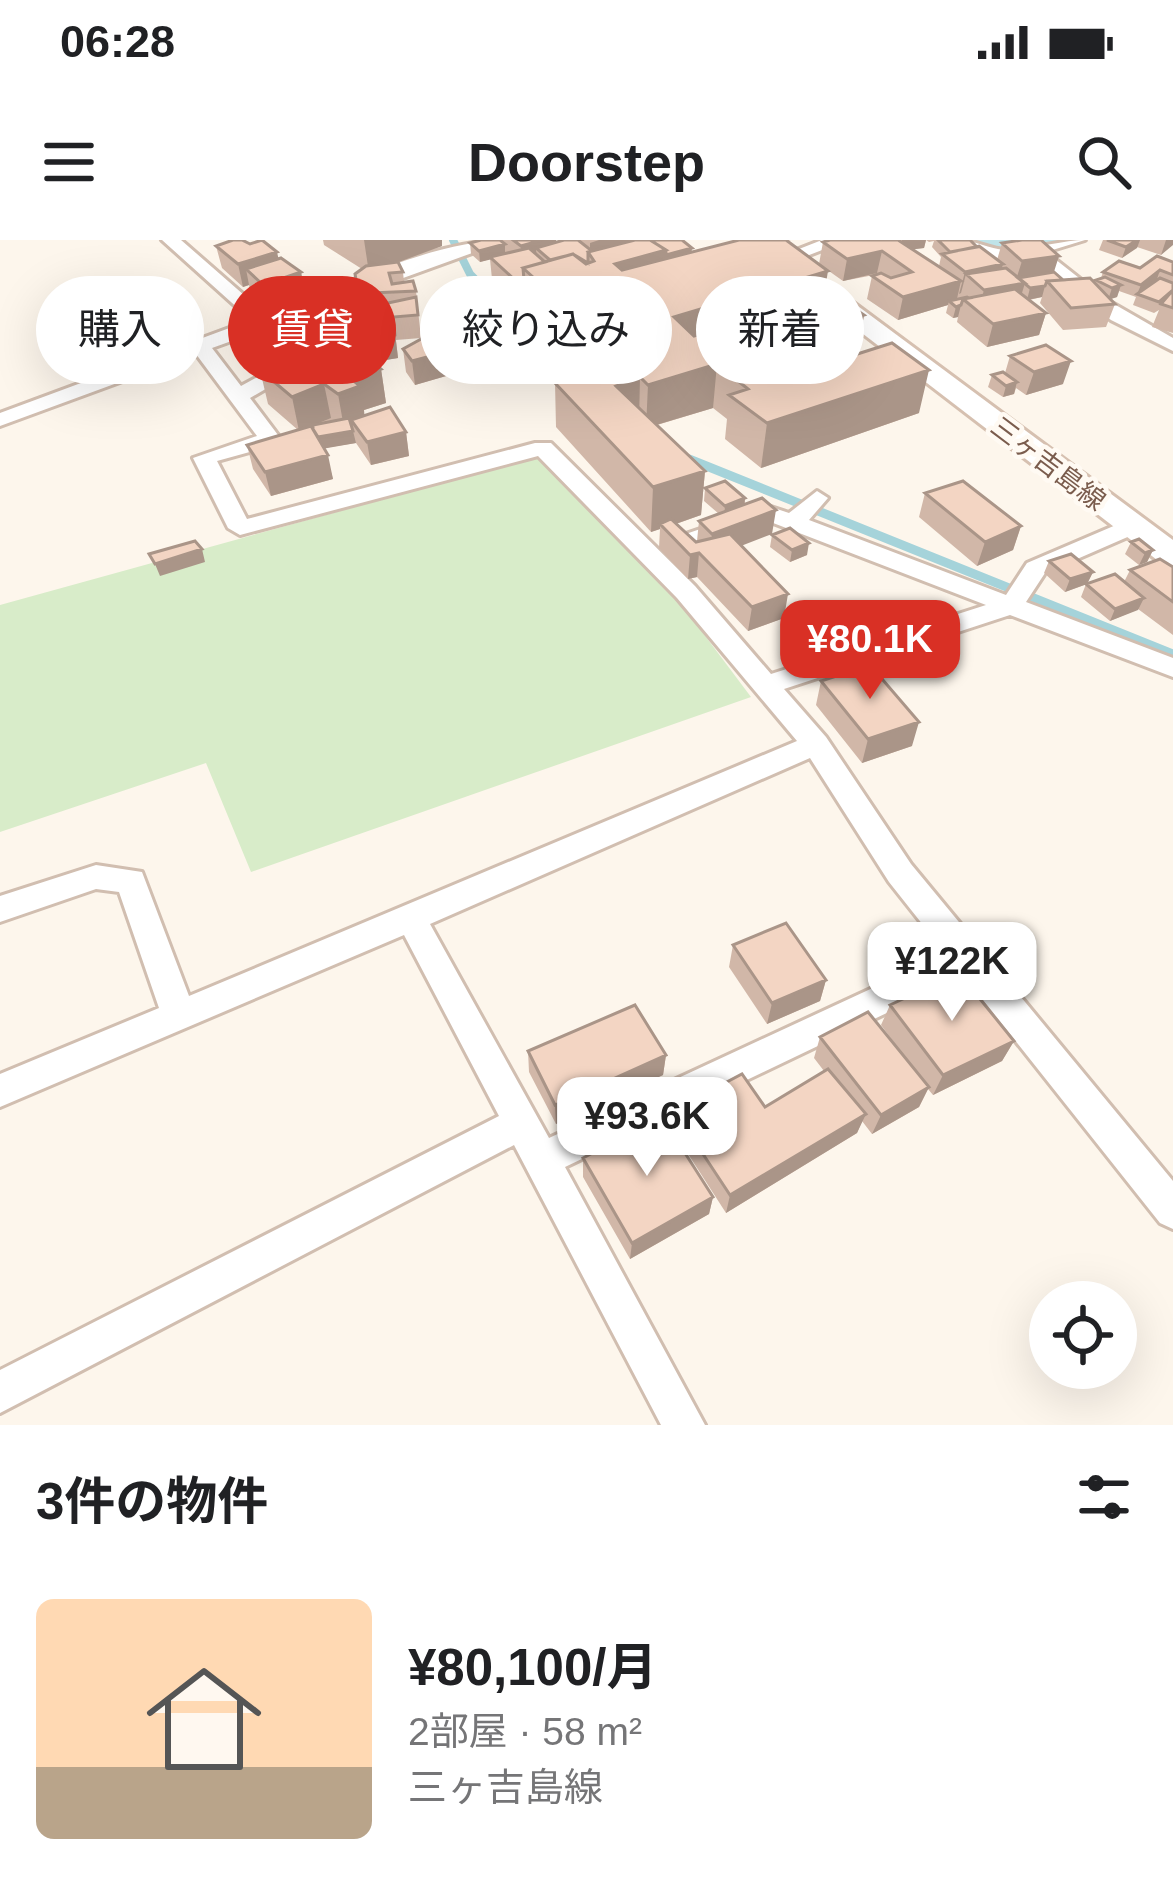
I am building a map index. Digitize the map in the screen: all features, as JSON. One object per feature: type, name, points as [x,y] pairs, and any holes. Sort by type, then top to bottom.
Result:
[{"type":"main road","name":"三ヶ吉島線","points":[[753,240],[1173,556]]},
{"type":"street","points":[[171,240],[228,290]]},
{"type":"street","points":[[396,276],[499,240]]},
{"type":"street","points":[[780,260],[839,240]]},
{"type":"street","points":[[966,240],[1004,256],[1076,240]]},
{"type":"street","points":[[1035,251],[1076,289],[1144,333],[1173,345]]},
{"type":"street","points":[[204,351],[270,439],[204,458],[240,528],[542,448],[686,592],[816,744],[900,872],[1173,1210]]},
{"type":"street","points":[[0,420],[97,384]]},
{"type":"street","points":[[237,396],[260,384]]},
{"type":"street","points":[[793,523],[817,498]]},
{"type":"street","points":[[676,545],[768,513],[1017,596],[1173,668]]},
{"type":"street","points":[[765,685],[1017,596],[1036,568],[1132,527]]},
{"type":"street","points":[[0,1091],[816,744]]},
{"type":"street","points":[[0,909],[96,877],[131,881],[179,1016]]},
{"type":"street","points":[[411,918],[684,1425]]},
{"type":"street","points":[[542,1160],[969,958]]},
{"type":"street","points":[[0,1392],[521,1123]]},
{"type":"green space","points":[[539,456],[679,601],[751,697],[251,872],[206,763],[0,832],[0,605]]},
{"type":"building","points":[[233,240],[250,244],[262,240],[277,252],[238,264],[216,246]]},
{"type":"building","points":[[578,240],[592,251],[588,263],[573,254],[550,260],[536,248]]},
{"type":"building","points":[[635,240],[650,240],[666,250],[615,264],[622,270],[739,240],[786,240],[828,271],[811,276],[696,276],[696,310],[674,317],[696,335],[696,370],[672,378],[672,276],[532,276],[523,268],[573,254],[586,264],[594,261],[588,252]]},
{"type":"building","points":[[650,240],[682,240],[692,248],[666,255],[666,250]]},
{"type":"building","points":[[898,240],[961,281],[903,297],[872,276],[881,273],[891,278],[912,272],[882,251],[847,259],[823,242]]},
{"type":"building","points":[[938,240],[970,240],[977,247],[950,252]]},
{"type":"building","points":[[1041,240],[1059,256],[1022,261],[1002,243]]},
{"type":"building","points":[[1107,240],[1137,240],[1126,247]]},
{"type":"building","points":[[470,243],[505,244],[479,251]]},
{"type":"building","points":[[979,246],[1003,264],[965,272],[942,254]]},
{"type":"building","points":[[529,248],[545,262],[523,268],[524,276],[511,276],[490,257]]},
{"type":"building","points":[[1157,256],[1173,262],[1173,275],[1160,270],[1141,285],[1103,272],[1119,261],[1140,268]]},
{"type":"building","points":[[281,258],[301,272],[253,276],[246,269]]},
{"type":"building","points":[[398,262],[403,272],[355,276],[366,266]]},
{"type":"building","points":[[1006,268],[1025,283],[984,290],[966,274]]},
{"type":"building","points":[[1054,272],[1063,280],[1047,281],[1045,286],[1030,288],[1018,278]]},
{"type":"building","points":[[1105,277],[1121,285],[1112,288],[1096,280]]},
{"type":"building","points":[[1090,278],[1115,304],[1071,308],[1047,281]]},
{"type":"building","points":[[1160,278],[1173,283],[1173,290],[1159,302],[1137,294]]},
{"type":"building","points":[[413,281],[416,291],[396,292],[396,283]]},
{"type":"building","points":[[1015,289],[1046,313],[993,324],[963,299]]},
{"type":"building","points":[[1173,290],[1173,308],[1161,304]]},
{"type":"building","points":[[416,297],[418,315],[396,317],[396,301]]},
{"type":"building","points":[[420,340],[420,359],[412,361],[403,349]]},
{"type":"building","points":[[892,343],[929,370],[767,423],[729,395],[748,389],[742,384],[864,384],[864,352]]},
{"type":"building","points":[[1046,345],[1071,361],[1034,372],[1010,356]]},
{"type":"building","points":[[1003,372],[1017,382],[1006,386],[992,375]]},
{"type":"building","points":[[277,384],[324,384],[292,397]]},
{"type":"building","points":[[324,384],[360,386],[338,394]]},
{"type":"building","points":[[556,384],[621,384],[616,386],[705,471],[653,487]]},
{"type":"building","points":[[390,407],[406,432],[367,442],[351,420]]},
{"type":"building","points":[[349,418],[353,431],[318,437],[313,429],[313,425]]},
{"type":"building","points":[[311,426],[328,455],[265,472],[247,445]]},
{"type":"building","points":[[725,481],[745,498],[725,506],[705,488]]},
{"type":"building","points":[[963,481],[1021,526],[985,542],[925,493]]},
{"type":"building","points":[[762,498],[776,510],[712,534],[699,521]]},
{"type":"building","points":[[671,519],[696,542],[730,534],[788,594],[752,607],[699,553],[690,555],[660,524]]},
{"type":"building","points":[[790,528],[809,543],[792,550],[772,535]]},
{"type":"building","points":[[1139,539],[1153,550],[1145,553],[1131,542]]},
{"type":"building","points":[[195,541],[202,549],[155,564],[149,554]]},
{"type":"building","points":[[1071,554],[1093,572],[1070,579],[1049,561]]},
{"type":"building","points":[[1160,559],[1173,567],[1173,602],[1130,570]]},
{"type":"building","points":[[1115,574],[1144,598],[1115,609],[1086,584]]},
{"type":"building","points":[[870,665],[919,722],[868,739],[821,681]]},
{"type":"building","points":[[786,923],[826,980],[772,1003],[733,945]]},
{"type":"building","points":[[959,973],[1014,1041],[943,1075],[890,1005]]},
{"type":"building","points":[[635,1005],[666,1055],[555,1105],[528,1051]]},
{"type":"building","points":[[868,1012],[929,1087],[881,1115],[820,1037]]},
{"type":"building","points":[[828,1069],[866,1114],[730,1195],[674,1110],[742,1074],[765,1107]]},
{"type":"building","points":[[662,1117],[713,1197],[632,1243],[583,1158]]},
{"type":"waterway","points":[[453,240],[470,274],[580,386]]},
{"type":"waterway","points":[[980,240],[1006,251],[1044,240]]},
{"type":"waterway","points":[[689,459],[1173,654]]}]
